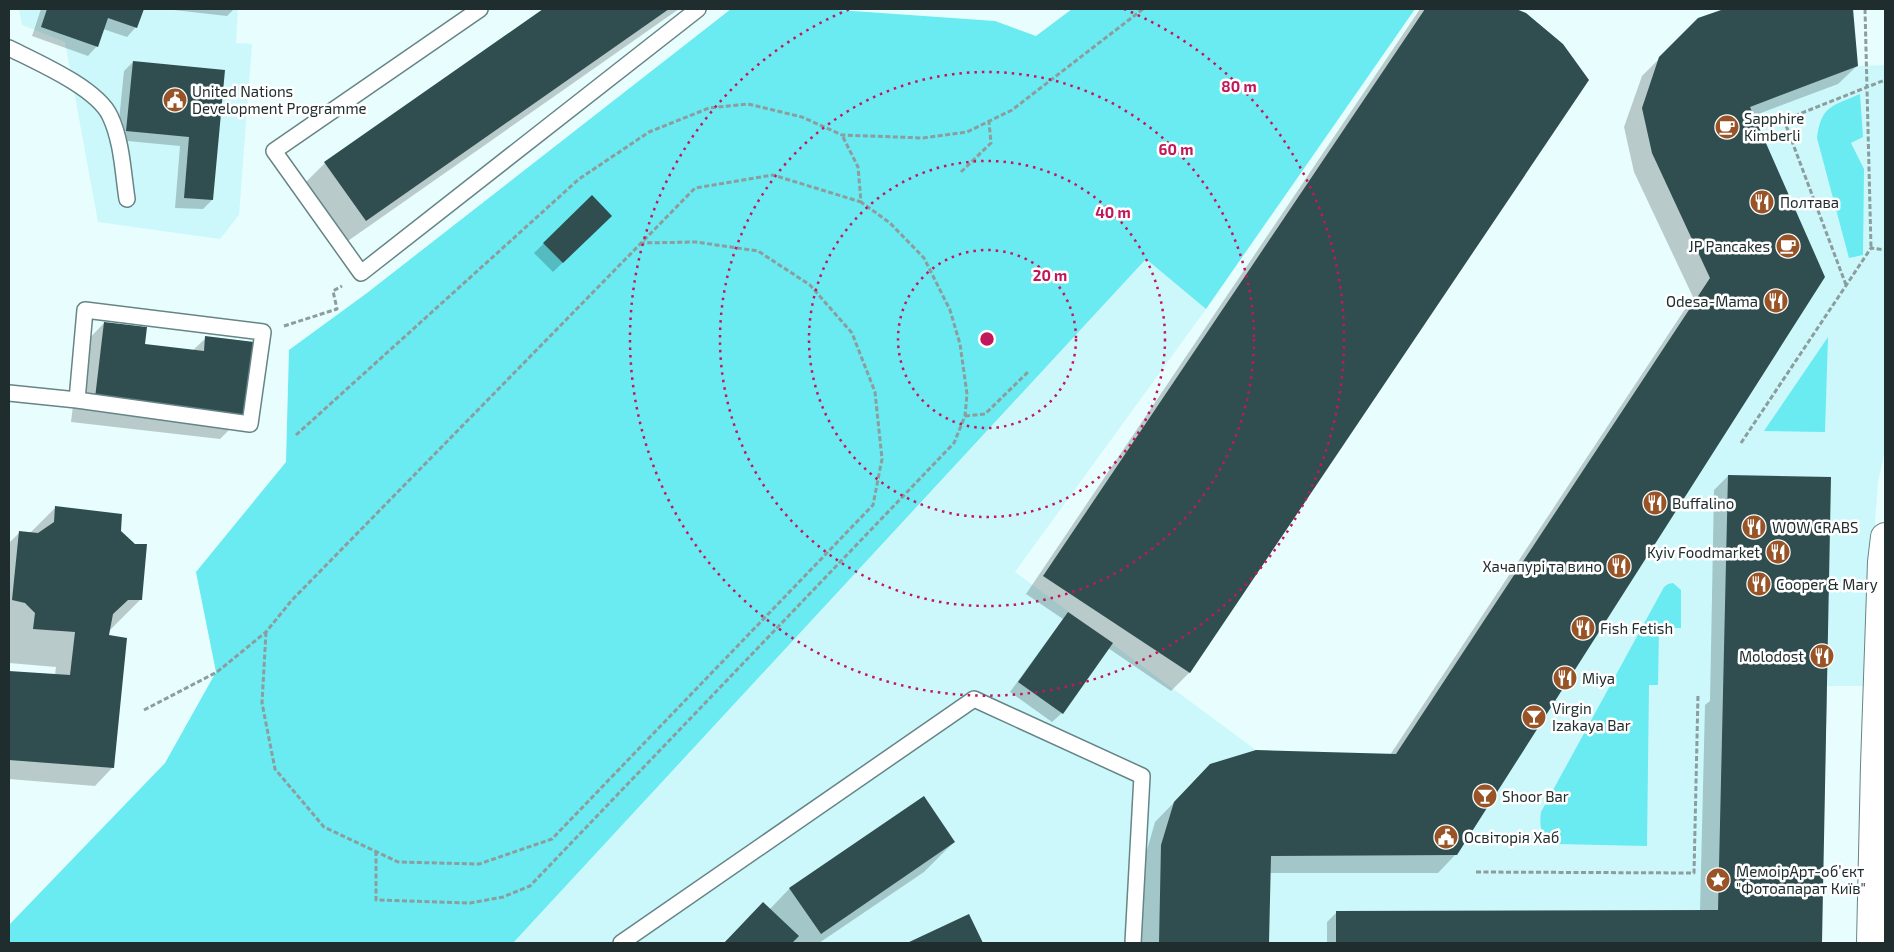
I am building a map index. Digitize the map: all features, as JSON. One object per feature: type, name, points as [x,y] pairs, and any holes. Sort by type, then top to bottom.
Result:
[{"type":"main road","points":[[1871,943],[1882,562],[1885,537]]},
{"type":"lane","points":[[480,9],[274,151],[361,273],[698,9]]},
{"type":"lane","points":[[9,48],[72,82],[98,99],[110,116],[117,137],[127,200]]},
{"type":"lane","points":[[9,393],[77,400],[250,424],[263,332],[86,310],[77,400]]},
{"type":"lane","points":[[621,943],[974,699],[1142,776],[1133,943]]},
{"type":"path","points":[[296,435],[579,179],[649,132],[709,108],[748,104],[802,117],[842,135],[923,138],[967,132],[1012,110],[1143,9]]},
{"type":"path","points":[[1741,443],[1871,248],[1865,9]]},
{"type":"path","points":[[1846,285],[1784,120],[1885,80]]},
{"type":"path","points":[[961,172],[992,143],[989,122]]},
{"type":"path","points":[[842,135],[858,167],[861,202]]},
{"type":"path","points":[[144,710],[216,672],[266,632],[292,600],[694,188],[773,175],[861,202],[890,223],[924,258],[950,310],[965,368],[967,394],[965,416],[954,443],[530,886],[503,897],[470,903],[376,900],[376,851]]},
{"type":"path","points":[[266,632],[262,703],[275,768],[324,827],[398,862],[479,864],[552,839],[873,505],[882,459],[875,392],[852,333],[810,285],[758,251],[696,242],[640,243]]},
{"type":"path","points":[[1871,248],[1885,250]]},
{"type":"path","points":[[263,332],[337,309],[333,291],[361,273]]},
{"type":"path","points":[[965,416],[984,414],[1028,372]]},
{"type":"path","points":[[1476,872],[1694,873],[1698,694]]},
{"type":"shaded area","points":[[19,9],[238,9],[236,43],[252,44],[239,215],[220,239],[98,222],[65,42],[22,25]]},
{"type":"shaded area","points":[[731,9],[824,9],[995,21],[1036,36],[1072,9],[1415,9],[1206,309],[1146,259],[513,943],[9,943],[9,925],[165,763],[216,672],[196,572],[286,462],[289,350],[367,293]]},
{"type":"shaded area","points":[[1724,9],[1853,9],[1858,66],[1885,65],[1885,450],[1878,482],[1863,686],[1723,686],[1717,943],[513,943],[1146,259],[1206,309],[1015,572],[1256,750],[1396,754],[1710,278],[1652,153],[1642,108],[1659,57],[1698,18]]},
{"type":"shaded area","points":[[1860,94],[1863,137],[1851,143],[1864,169],[1863,255],[1849,258],[1817,138],[1825,113],[1836,104]]},
{"type":"shaded area","points":[[1828,337],[1825,432],[1764,431]]},
{"type":"shaded area","points":[[1673,583],[1681,590],[1681,628],[1659,628],[1658,685],[1649,685],[1647,846],[1557,844],[1547,838],[1542,832],[1540,823],[1541,812],[1664,587]]},
{"type":"building","points":[[47,9],[144,9],[137,28],[108,18],[98,47],[41,27]]},
{"type":"building","points":[[543,9],[669,9],[366,221],[324,162]]},
{"type":"building","points":[[1425,9],[1516,9],[1526,13],[1563,44],[1589,80],[1190,673],[1043,576]]},
{"type":"building","points":[[1724,9],[1853,9],[1858,66],[1750,107],[1825,277],[1457,855],[1271,856],[1269,943],[1159,943],[1161,845],[1174,802],[1210,764],[1256,750],[1396,754],[1710,278],[1652,153],[1642,108],[1659,57],[1698,18]]},
{"type":"building","name":"United Nations Development Programme","points":[[133,61],[225,70],[213,200],[184,198],[189,137],[126,131]]},
{"type":"building","points":[[592,195],[612,216],[563,263],[543,243]]},
{"type":"building","points":[[104,322],[147,327],[145,344],[204,351],[205,336],[254,342],[246,415],[95,398]]},
{"type":"building","points":[[1728,475],[1831,477],[1822,943],[1336,943],[1336,911],[1718,910]]},
{"type":"building","points":[[55,506],[122,514],[121,531],[135,544],[147,544],[142,600],[128,600],[113,614],[109,635],[127,638],[114,768],[9,760],[9,671],[70,675],[75,632],[33,629],[35,613],[25,603],[12,600],[19,531],[38,533],[54,522]]},
{"type":"building","points":[[1068,612],[1113,643],[1063,714],[1018,682]]},
{"type":"building","points":[[924,796],[955,842],[821,934],[789,888]]},
{"type":"building","points":[[763,902],[799,936],[792,943],[724,943]]},
{"type":"building","points":[[969,914],[983,943],[907,943]]},
{"type":"place","name":"United Nations Development Programme","points":[[175,100]]},
{"type":"place","name":"Sapphire Kimberli","points":[[1727,127]]},
{"type":"place","name":"Полтава","points":[[1762,202]]},
{"type":"place","name":"JP Pancakes","points":[[1788,246]]},
{"type":"place","name":"Odesa-Mama","points":[[1776,301]]},
{"type":"place","name":"Buffalino","points":[[1655,503]]},
{"type":"place","name":"WOW CRABS","points":[[1754,527]]},
{"type":"place","name":"Kyiv Foodmarket","points":[[1778,552]]},
{"type":"place","name":"Хачапурі та вино","points":[[1619,566]]},
{"type":"place","name":"Cooper & Mary","points":[[1759,584]]},
{"type":"place","name":"Fish Fetish","points":[[1583,628]]},
{"type":"place","name":"Molodost","points":[[1822,656]]},
{"type":"place","name":"Miya","points":[[1565,678]]},
{"type":"place","name":"Virgin Izakaya Bar","points":[[1534,717]]},
{"type":"place","name":"Shoor Bar","points":[[1485,796]]},
{"type":"place","name":"Освіторія Хаб","points":[[1446,837]]},
{"type":"place","name":"МемоірАрт-обʼєкт \"Фотоапарат Київ\"","points":[[1718,880]]}]
